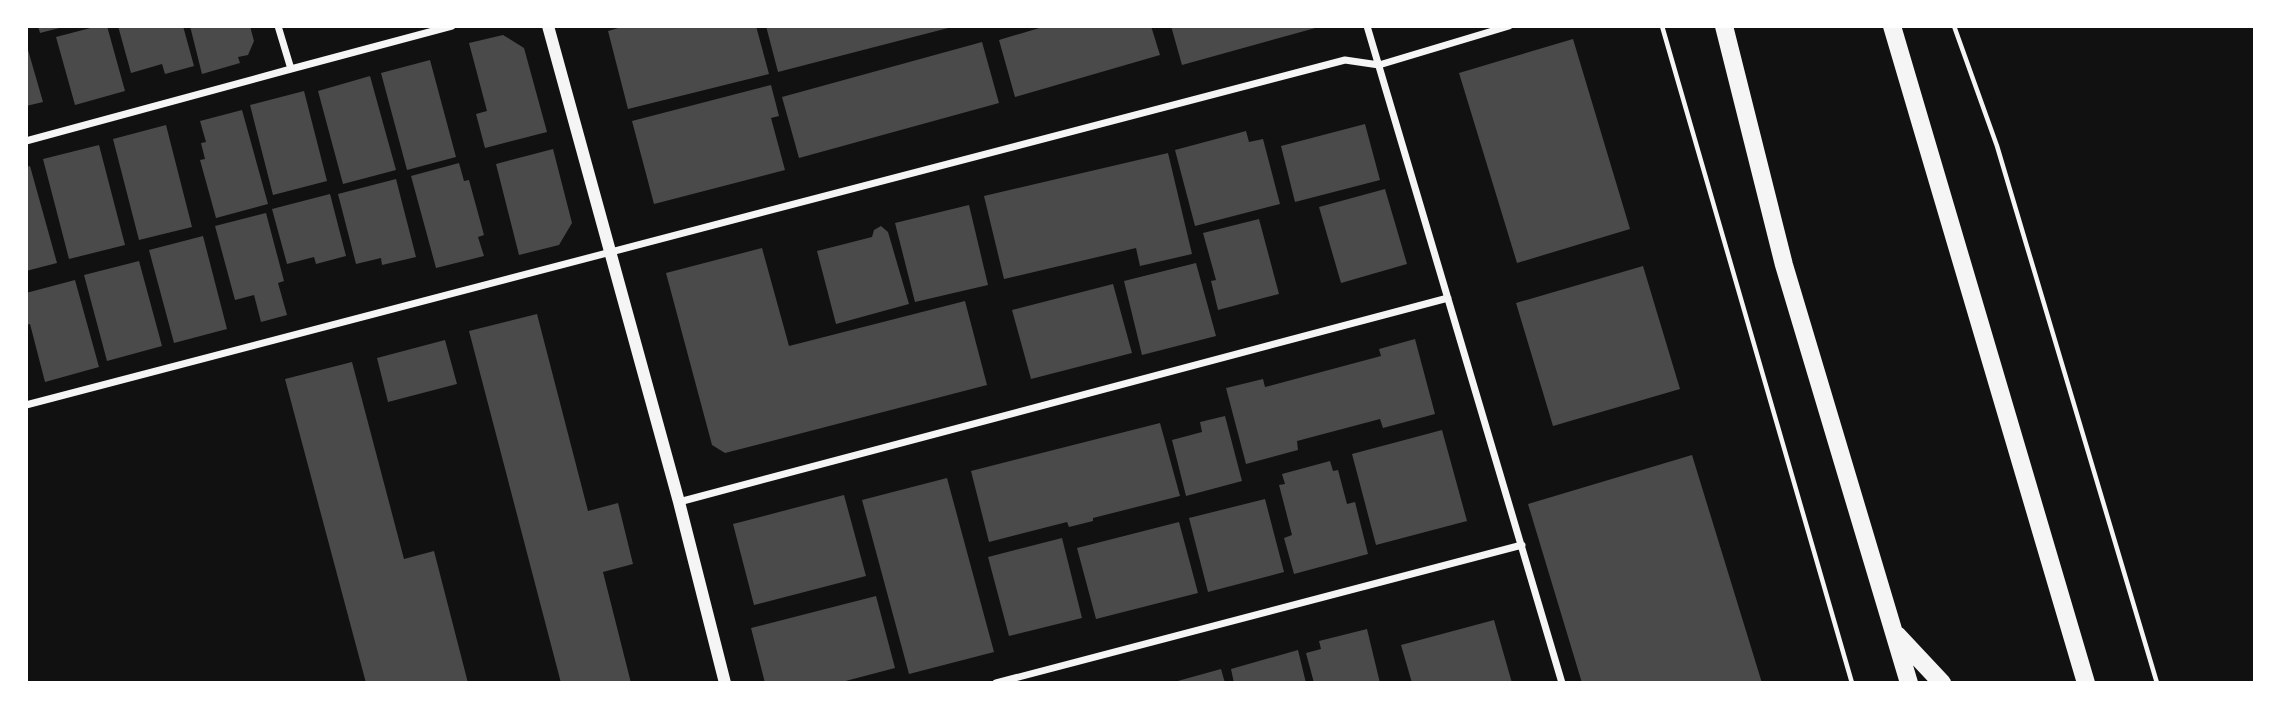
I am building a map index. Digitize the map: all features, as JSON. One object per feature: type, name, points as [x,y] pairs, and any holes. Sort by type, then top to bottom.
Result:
[{"type":"main road","points":[[1724,26],[1784,265],[1909,683]]},
{"type":"main road","points":[[1892,26],[2086,683]]},
{"type":"main road","points":[[1895,633],[1942,683]]},
{"type":"street","points":[[278,26],[291,69]]},
{"type":"street","points":[[26,141],[452,26]]},
{"type":"street","points":[[548,26],[679,502],[725,683]]},
{"type":"street","points":[[1367,26],[1562,683]]},
{"type":"street","points":[[26,405],[1345,60],[1379,65],[1509,26]]},
{"type":"street","points":[[679,502],[1448,298]]},
{"type":"street","points":[[996,683],[1522,545]]},
{"type":"path","points":[[1662,26],[1852,683]]},
{"type":"path","points":[[1954,26],[1997,146],[2157,683]]},
{"type":"building","points":[[38,26],[63,26],[63,27],[40,33]]},
{"type":"building","points":[[107,26],[125,91],[75,105],[56,37]]},
{"type":"building","points":[[118,26],[183,26],[194,66],[165,74],[162,64],[131,73]]},
{"type":"building","points":[[190,26],[250,26],[254,41],[248,55],[238,57],[240,63],[202,74]]},
{"type":"building","points":[[625,26],[756,26],[769,74],[628,109],[608,31]]},
{"type":"building","points":[[766,26],[952,26],[952,27],[778,72]]},
{"type":"building","points":[[1046,26],[1151,26],[1160,55],[1015,97],[999,40]]},
{"type":"building","points":[[1171,26],[1319,26],[1319,27],[1182,65]]},
{"type":"building","points":[[503,35],[524,48],[547,132],[485,148],[476,114],[487,111],[469,43]]},
{"type":"building","points":[[1573,39],[1630,229],[1517,263],[1459,73]]},
{"type":"building","points":[[982,42],[999,103],[799,158],[782,97]]},
{"type":"building","points":[[26,43],[43,102],[26,106]]},
{"type":"building","points":[[430,60],[456,157],[407,170],[381,73]]},
{"type":"building","points":[[370,76],[396,170],[343,184],[318,91]]},
{"type":"building","points":[[771,85],[779,116],[771,118],[785,170],[654,204],[632,121]]},
{"type":"building","points":[[304,91],[327,181],[273,195],[250,105]]},
{"type":"building","points":[[242,110],[268,204],[216,218],[200,160],[205,159],[201,143],[206,142],[200,121]]},
{"type":"building","points":[[1365,124],[1380,180],[1295,202],[1281,146]]},
{"type":"building","points":[[166,125],[192,227],[139,240],[113,139]]},
{"type":"building","points":[[1246,131],[1249,142],[1263,139],[1280,204],[1195,226],[1175,150]]},
{"type":"building","points":[[99,145],[125,245],[69,259],[43,159]]},
{"type":"building","points":[[553,149],[572,223],[559,245],[519,255],[496,164]]},
{"type":"building","points":[[1168,153],[1192,254],[1140,266],[1136,248],[1004,279],[984,196]]},
{"type":"building","points":[[459,163],[464,181],[469,180],[484,235],[478,237],[484,256],[436,268],[411,176]]},
{"type":"building","points":[[30,166],[57,263],[26,271],[26,167]]},
{"type":"building","points":[[396,179],[416,257],[382,265],[381,258],[356,264],[338,194]]},
{"type":"building","points":[[1385,189],[1407,264],[1341,283],[1319,207]]},
{"type":"building","points":[[330,194],[346,256],[316,264],[314,257],[287,264],[272,209]]},
{"type":"building","points":[[969,205],[988,285],[915,302],[895,223]]},
{"type":"building","points":[[266,213],[284,281],[278,283],[287,315],[261,322],[254,295],[235,300],[215,226]]},
{"type":"building","points":[[1259,219],[1279,294],[1218,310],[1211,281],[1216,280],[1203,233]]},
{"type":"building","points":[[881,226],[888,232],[909,304],[836,324],[817,251],[872,237],[874,230]]},
{"type":"building","points":[[203,236],[227,329],[174,343],[149,250]]},
{"type":"building","points":[[762,248],[789,346],[965,301],[987,385],[725,453],[712,445],[666,273]]},
{"type":"building","points":[[139,261],[162,346],[107,361],[84,275]]},
{"type":"building","points":[[1196,263],[1216,336],[1142,355],[1124,281]]},
{"type":"building","points":[[1643,266],[1680,389],[1553,426],[1516,303]]},
{"type":"building","points":[[75,280],[99,367],[45,382],[30,324],[26,325],[26,293]]},
{"type":"building","points":[[1113,284],[1132,353],[1031,379],[1012,310]]},
{"type":"building","points":[[537,314],[588,511],[618,503],[633,564],[603,572],[631,683],[561,683],[469,331]]},
{"type":"building","points":[[1415,339],[1435,414],[1383,428],[1380,419],[1297,441],[1298,450],[1246,464],[1226,388],[1263,379],[1265,387],[1381,356],[1379,349]]},
{"type":"building","points":[[445,340],[457,384],[388,402],[377,358]]},
{"type":"building","points":[[352,362],[404,559],[434,551],[468,683],[366,683],[285,379]]},
{"type":"building","points":[[1225,416],[1242,481],[1186,496],[1172,440],[1202,432],[1200,422]]},
{"type":"building","points":[[1160,423],[1180,496],[1093,518],[1093,521],[1069,527],[1067,522],[989,542],[971,471]]},
{"type":"building","points":[[1442,430],[1467,521],[1376,545],[1352,454]]},
{"type":"building","points":[[1692,455],[1762,683],[1582,683],[1528,504]]},
{"type":"building","points":[[1330,461],[1333,471],[1338,470],[1347,504],[1355,502],[1368,554],[1294,574],[1284,538],[1292,535],[1279,485],[1285,484],[1282,474]]},
{"type":"building","points":[[947,478],[994,652],[909,674],[862,500]]},
{"type":"building","points":[[844,495],[866,576],[754,605],[733,524]]},
{"type":"building","points":[[1265,499],[1284,572],[1208,592],[1189,518]]},
{"type":"building","points":[[1179,522],[1198,593],[1096,619],[1077,548]]},
{"type":"building","points":[[1062,538],[1082,618],[1009,636],[988,557]]},
{"type":"building","points":[[876,596],[895,668],[838,683],[765,683],[751,628]]},
{"type":"building","points":[[1494,620],[1512,683],[1412,683],[1401,645]]},
{"type":"building","points":[[1367,629],[1380,683],[1314,683],[1306,653],[1321,649],[1319,641]]},
{"type":"building","points":[[1298,650],[1306,683],[1234,683],[1231,669]]},
{"type":"building","points":[[1221,669],[1225,683],[1174,683],[1174,682]]}]
